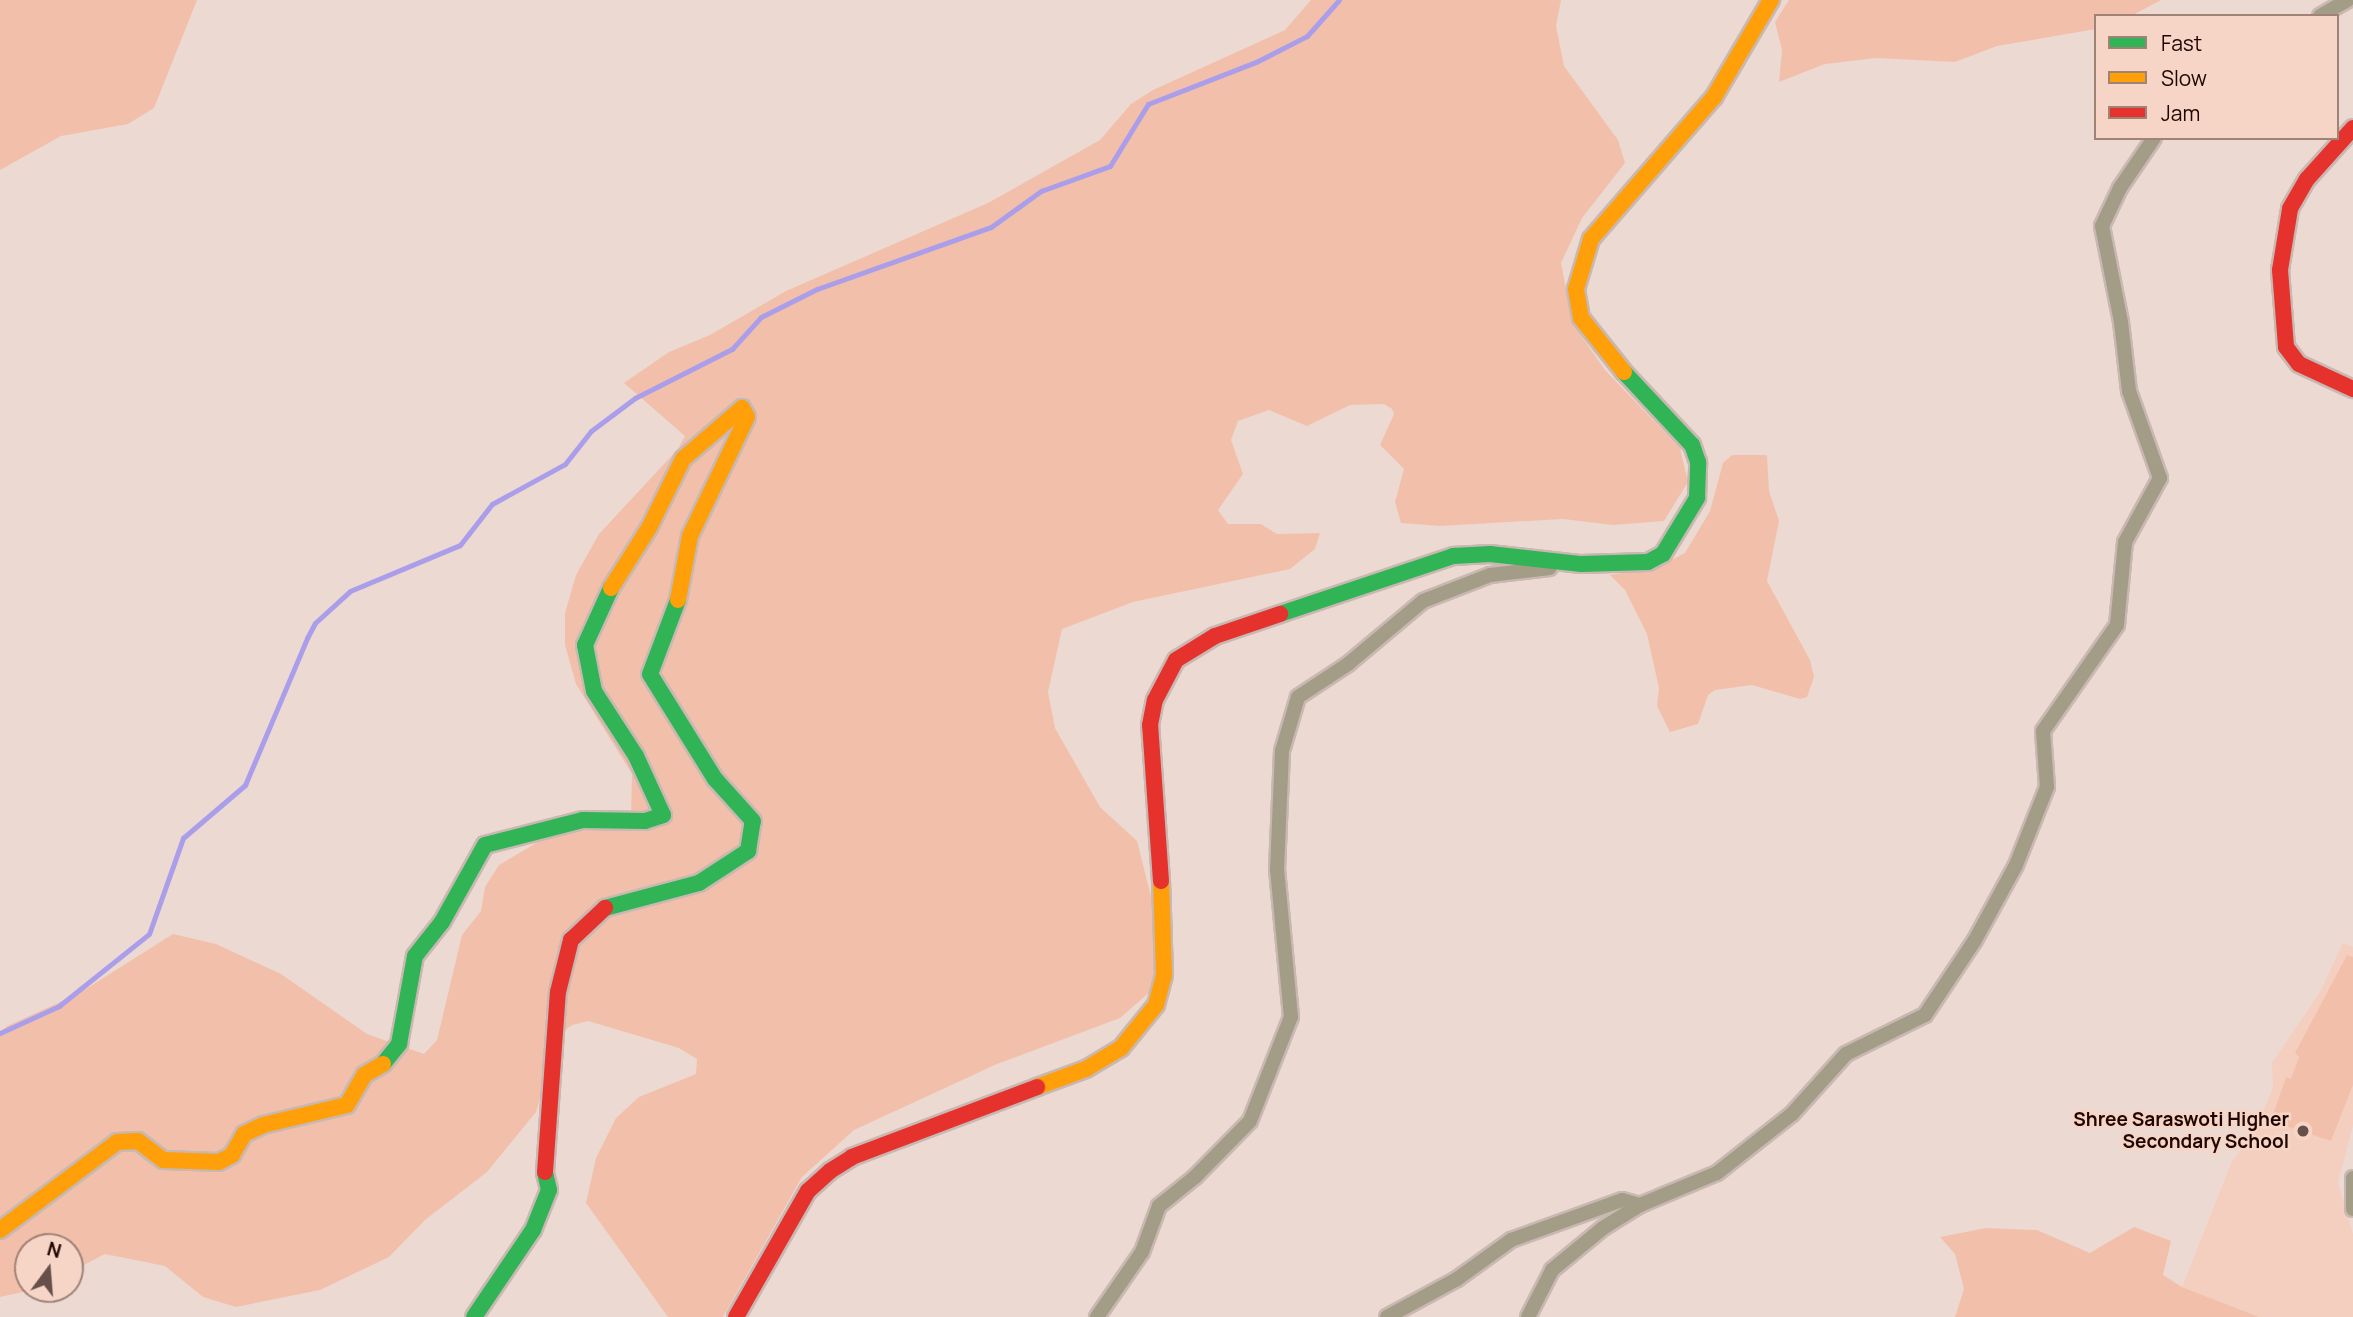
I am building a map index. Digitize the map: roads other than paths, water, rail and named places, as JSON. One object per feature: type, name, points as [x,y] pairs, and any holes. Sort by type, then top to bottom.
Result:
[{"type":"street","points":[[1097,1317],[1142,1252],[1159,1206],[1195,1177],[1250,1121],[1291,1017],[1277,870],[1282,751],[1297,697],[1348,664],[1423,601],[1490,575],[1581,564],[1648,562],[1664,554],[1688,519],[1701,476],[1692,445],[1645,399],[1581,318],[1576,289],[1582,261],[1591,239],[1714,97],[1771,0]]},
{"type":"street","points":[[2324,14],[2348,0]]},
{"type":"street","points":[[2353,128],[2307,179],[2290,209],[2280,270],[2286,347],[2299,364],[2353,389]]},
{"type":"street","points":[[1528,1317],[1552,1270],[1640,1205],[1674,1195],[1717,1173],[1792,1114],[1846,1054],[1925,1015],[1975,940],[2015,865],[2047,787],[2043,731],[2117,625],[2125,542],[2160,478],[2129,391],[2121,322],[2102,226],[2120,188],[2153,140]]},
{"type":"street","points":[[0,1230],[117,1142],[138,1141],[163,1160],[219,1162],[232,1156],[244,1134],[263,1125],[347,1105],[364,1075],[386,1063],[399,1044],[415,956],[442,922],[485,845],[583,820],[645,821],[663,815],[636,756],[594,691],[585,645],[610,589],[649,528],[683,459],[717,425],[742,408],[747,417],[690,536],[682,590],[650,674],[671,715],[715,779],[753,821],[748,851],[699,883],[606,907],[571,940],[558,992],[552,1100],[544,1161],[549,1189],[533,1230],[474,1317]]},
{"type":"street","points":[[736,1317],[808,1191],[830,1171],[852,1157],[1086,1069],[1121,1048],[1143,1026],[1158,995],[1165,947],[1150,725],[1155,699],[1176,660],[1215,636],[1453,556],[1490,554],[1581,564]]},
{"type":"street","points":[[2353,1178],[2353,1209]]},
{"type":"street","points":[[1387,1317],[1457,1279],[1511,1240],[1622,1200],[1640,1205]]},
{"type":"waterway","points":[[0,1033],[59,1006],[149,934],[183,838],[245,785],[315,623],[350,591],[460,545],[492,504],[565,464],[591,431],[635,398],[732,349],[761,317],[817,289],[991,227],[1041,191],[1110,166],[1148,104],[1256,62],[1307,36],[1339,0]]},
{"type":"place","name":"Shree Saraswoti Higher Secondary School","points":[[2303,1131]]}]
